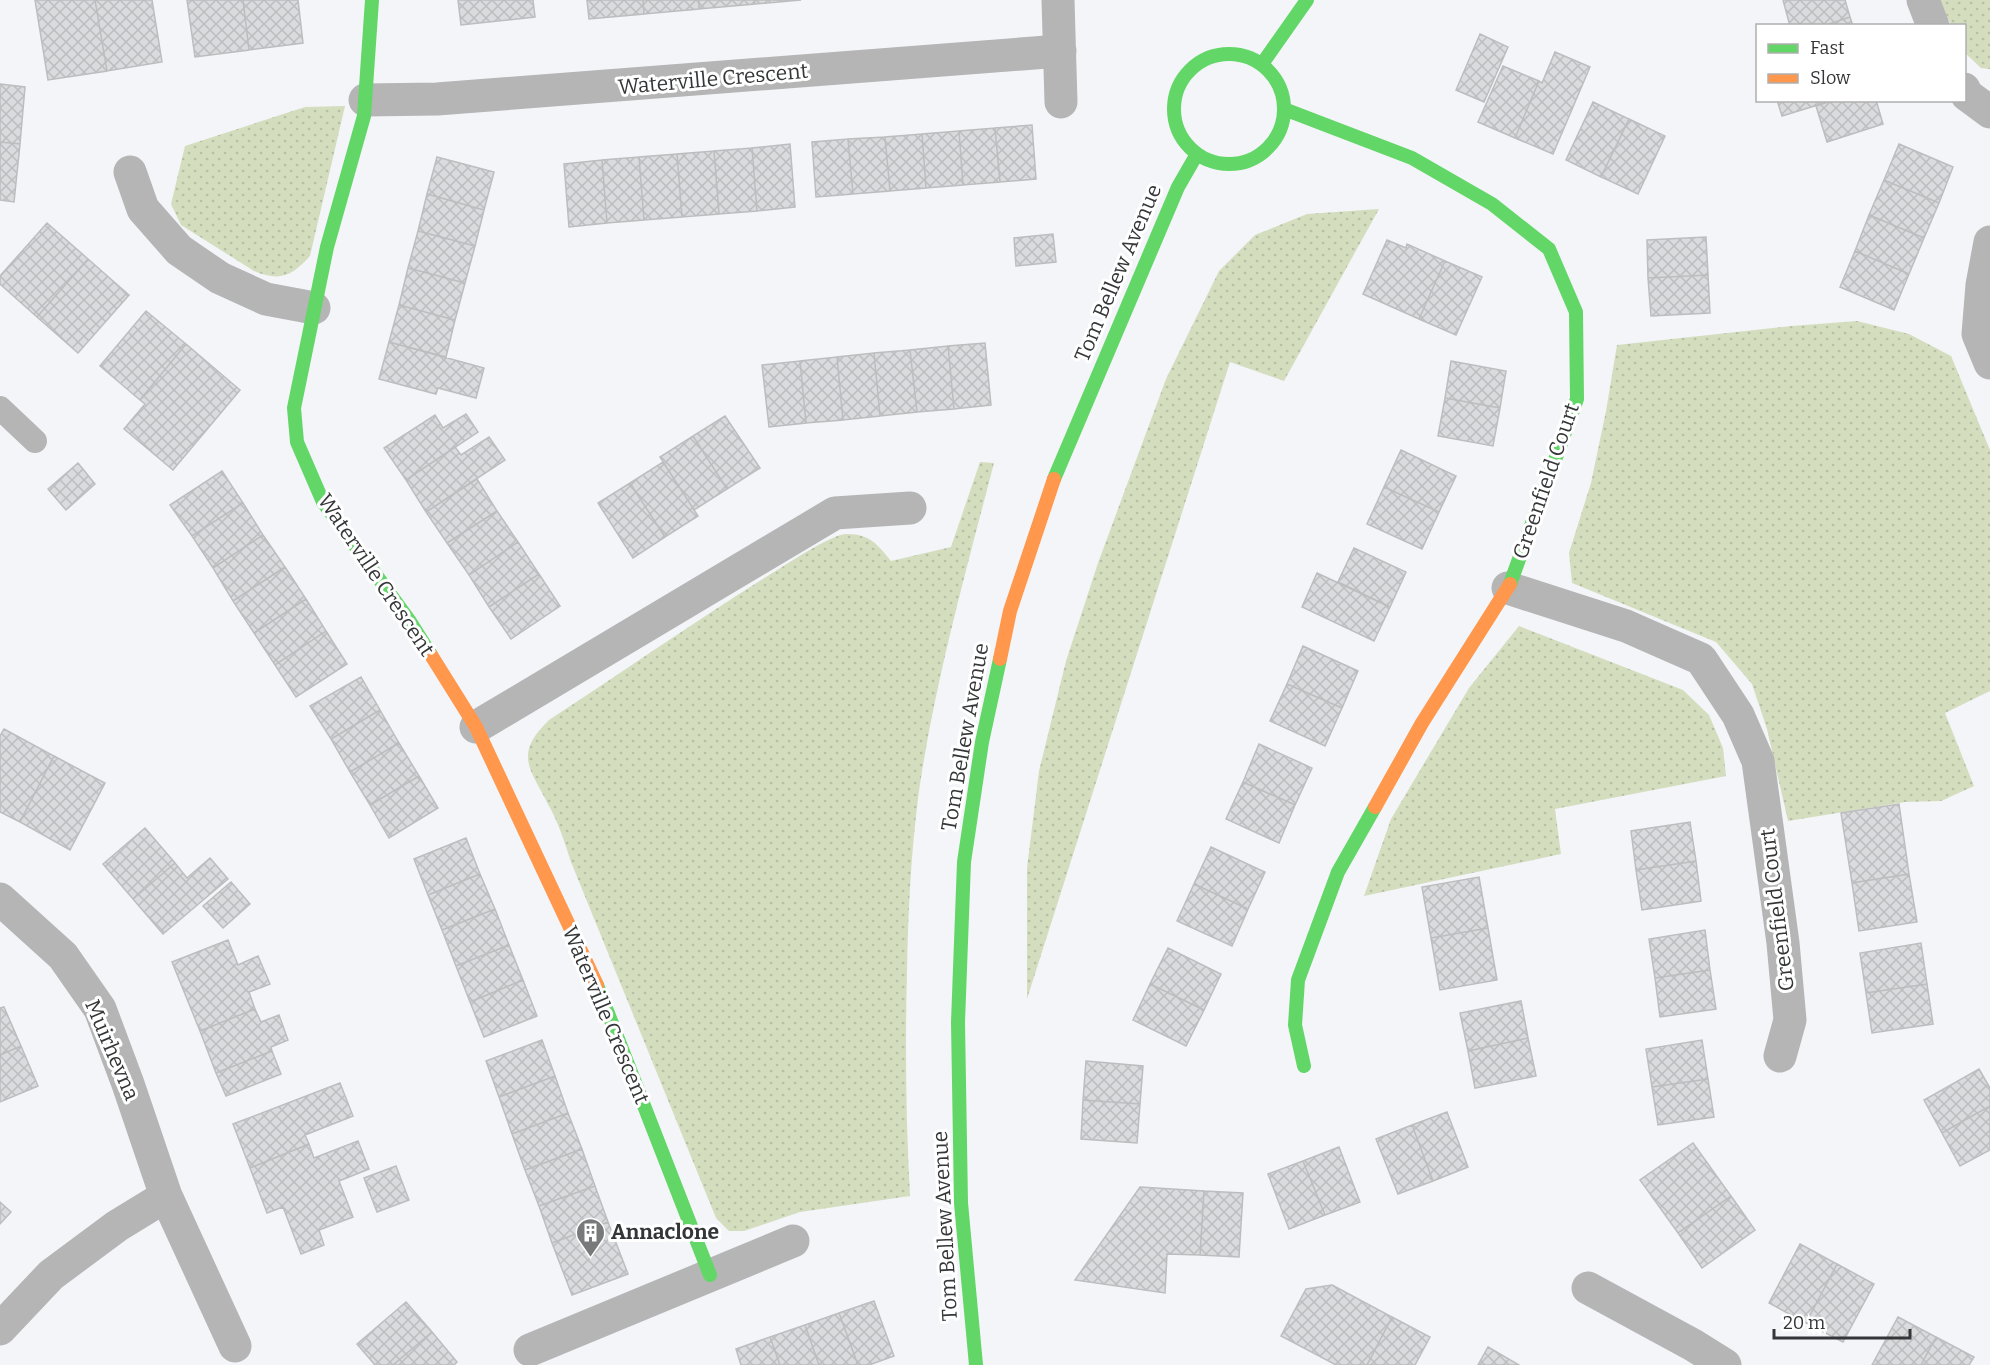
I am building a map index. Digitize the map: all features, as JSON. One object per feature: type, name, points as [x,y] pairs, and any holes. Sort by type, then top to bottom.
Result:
[{"type":"street","name":"Waterville Crescent","points":[[372,0],[364,116],[327,247],[314,308],[294,408],[297,442],[323,502],[409,620],[476,727],[601,992],[710,1275]]},
{"type":"street","points":[[1058,0],[1061,102]]},
{"type":"street","points":[[1262,64],[1307,0]]},
{"type":"street","points":[[1923,0],[1932,24]]},
{"type":"street","name":"Waterville Crescent","points":[[365,100],[437,99],[1060,51]]},
{"type":"street","points":[[1225,54],[1244,55],[1262,64],[1274,76],[1278,84],[1284,109],[1281,126],[1273,141],[1261,153],[1246,161],[1229,164],[1212,161],[1197,154],[1185,142],[1174,112],[1175,97],[1181,81],[1191,69],[1207,58],[1225,54]]},
{"type":"street","points":[[1966,92],[1990,112]]},
{"type":"street","name":"Greenfield Court","points":[[1284,109],[1412,158],[1492,204],[1549,249],[1576,312],[1577,399],[1508,588],[1422,723],[1338,872],[1298,980],[1295,1025],[1304,1066]]},
{"type":"street","name":"Tom Bellew Avenue","points":[[976,1365],[961,1203],[958,1022],[964,862],[982,742],[1011,611],[1058,467],[1178,187],[1197,154]]},
{"type":"street","points":[[130,172],[143,210],[179,250],[220,278],[266,299],[314,308]]},
{"type":"street","points":[[1990,242],[1982,285],[1978,334],[1990,363]]},
{"type":"street","points":[[476,727],[835,513],[910,508]]},
{"type":"street","name":"Greenfield Court","points":[[1508,588],[1626,626],[1701,659],[1738,715],[1758,761],[1783,942],[1790,1020],[1780,1056]]},
{"type":"street","name":"Muirhevna","points":[[0,899],[63,956],[100,1009],[166,1196],[235,1346]]},
{"type":"street","points":[[0,1329],[51,1275],[117,1226],[166,1196]]},
{"type":"street","points":[[530,1350],[793,1241]]},
{"type":"street","points":[[1588,1288],[1725,1365]]},
{"type":"lane","points":[[0,408],[35,441]]},
{"type":"green space","points":[[1939,0],[1990,0],[1990,69],[1981,68],[1966,54],[1966,24],[1951,24]]},
{"type":"green space","points":[[345,106],[310,256],[297,268],[278,276],[254,271],[181,225],[171,204],[185,146],[305,107]]},
{"type":"green space","points":[[1379,209],[1284,381],[1230,362],[1027,999],[1027,868],[1039,771],[1066,661],[1098,563],[1166,379],[1219,271],[1255,235],[1307,214]]},
{"type":"green space","points":[[1857,321],[1909,334],[1951,356],[1990,450],[1990,691],[1945,713],[1974,786],[1941,801],[1905,802],[1788,821],[1767,729],[1752,684],[1716,642],[1572,583],[1569,553],[1591,483],[1617,345]]},
{"type":"green space","points":[[980,462],[994,463],[952,626],[934,709],[919,791],[914,836],[908,927],[906,1029],[910,1196],[800,1212],[744,1231],[729,1231],[716,1218],[571,862],[559,827],[531,771],[528,753],[531,743],[549,720],[694,623],[824,542],[847,534],[862,536],[877,545],[891,561],[951,547]]},
{"type":"green space","points":[[1519,626],[1683,690],[1709,715],[1723,748],[1726,776],[1555,809],[1561,854],[1364,896],[1391,819],[1469,688]]},
{"type":"building","points":[[35,0],[95,0],[107,71],[48,80]]},
{"type":"building","points":[[95,0],[152,0],[162,62],[107,71]]},
{"type":"building","points":[[187,0],[243,0],[249,50],[195,57]]},
{"type":"building","points":[[243,0],[298,0],[303,43],[249,50]]},
{"type":"building","points":[[458,0],[533,0],[535,17],[461,25]]},
{"type":"building","points":[[587,0],[643,0],[644,14],[589,19]]},
{"type":"building","points":[[643,0],[699,0],[699,9],[644,14]]},
{"type":"building","points":[[699,0],[754,0],[755,4],[699,9]]},
{"type":"building","points":[[754,0],[801,0],[755,4]]},
{"type":"building","points":[[1783,0],[1845,0],[1850,17],[1829,24],[1789,24]]},
{"type":"building","points":[[1850,17],[1852,24],[1829,24]]},
{"type":"building","points":[[1480,34],[1508,47],[1484,102],[1456,90]]},
{"type":"building","points":[[1555,52],[1590,67],[1553,154],[1515,138],[1539,81],[1542,83]]},
{"type":"building","points":[[1503,66],[1539,81],[1515,138],[1478,122]]},
{"type":"building","points":[[0,84],[25,87],[20,144],[0,142]]},
{"type":"building","points":[[1593,102],[1629,119],[1601,177],[1566,160]]},
{"type":"building","points":[[1778,102],[1828,102],[1782,116]]},
{"type":"building","points":[[1828,102],[1877,102],[1883,124],[1827,142],[1816,106]]},
{"type":"building","points":[[1629,119],[1665,136],[1638,194],[1601,177]]},
{"type":"building","points":[[1032,125],[1036,179],[1000,182],[995,128]]},
{"type":"building","points":[[995,128],[1000,182],[963,185],[959,131]]},
{"type":"building","points":[[959,131],[963,185],[926,188],[922,134]]},
{"type":"building","points":[[922,134],[926,188],[890,191],[885,137]]},
{"type":"building","points":[[885,137],[890,191],[853,194],[848,139]]},
{"type":"building","points":[[848,139],[853,194],[816,197],[812,142]]},
{"type":"building","points":[[0,142],[20,144],[14,202],[0,200]]},
{"type":"building","points":[[790,144],[795,207],[757,211],[752,148]]},
{"type":"building","points":[[1899,144],[1953,167],[1939,203],[1884,180]]},
{"type":"building","points":[[752,148],[757,211],[719,214],[714,151]]},
{"type":"building","points":[[714,151],[719,214],[682,217],[677,154]]},
{"type":"building","points":[[677,154],[682,217],[644,220],[639,157]]},
{"type":"building","points":[[437,157],[494,172],[484,210],[427,194]]},
{"type":"building","points":[[639,157],[644,220],[607,223],[602,160]]},
{"type":"building","points":[[602,160],[607,223],[569,227],[564,164]]},
{"type":"building","points":[[1884,180],[1939,203],[1924,238],[1869,215]]},
{"type":"building","points":[[427,194],[484,210],[475,246],[418,231]]},
{"type":"building","points":[[1869,215],[1924,238],[1909,274],[1855,251]]},
{"type":"building","points":[[47,223],[88,259],[37,317],[0,284],[0,276]]},
{"type":"building","points":[[418,231],[475,246],[465,283],[408,268]]},
{"type":"building","points":[[1053,234],[1056,262],[1016,266],[1014,238]]},
{"type":"building","points":[[1706,237],[1708,275],[1648,278],[1647,240]]},
{"type":"building","points":[[1387,240],[1406,248],[1407,244],[1445,261],[1419,319],[1363,294]]},
{"type":"building","points":[[1855,251],[1909,274],[1894,310],[1840,287]]},
{"type":"building","points":[[88,259],[129,295],[78,353],[37,317]]},
{"type":"building","points":[[1445,261],[1482,277],[1456,335],[1419,319]]},
{"type":"building","points":[[408,268],[465,283],[455,320],[399,305]]},
{"type":"building","points":[[1708,275],[1710,313],[1651,316],[1648,278]]},
{"type":"building","points":[[399,305],[455,320],[446,357],[389,342]]},
{"type":"building","points":[[146,311],[186,344],[140,400],[100,366]]},
{"type":"building","points":[[389,342],[484,368],[476,398],[438,388],[436,394],[379,379]]},
{"type":"building","points":[[985,343],[991,405],[954,409],[948,346]]},
{"type":"building","points":[[186,344],[240,390],[173,470],[124,429],[145,404],[140,400]]},
{"type":"building","points":[[948,346],[954,409],[917,412],[910,350]]},
{"type":"building","points":[[910,350],[917,412],[880,416],[874,353]]},
{"type":"building","points":[[874,353],[880,416],[843,420],[837,357]]},
{"type":"building","points":[[837,357],[843,420],[806,423],[800,361]]},
{"type":"building","points":[[800,361],[806,423],[769,427],[762,365]]},
{"type":"building","points":[[1451,361],[1506,371],[1500,408],[1445,398]]},
{"type":"building","points":[[1445,398],[1500,408],[1493,446],[1438,436]]},
{"type":"building","points":[[466,414],[478,432],[406,480],[384,448],[435,415],[443,428]]},
{"type":"building","points":[[725,416],[760,468],[727,489],[693,436]]},
{"type":"building","points":[[693,436],[727,489],[694,510],[660,457]]},
{"type":"building","points":[[489,437],[505,460],[426,512],[406,480],[455,447],[461,455]]},
{"type":"building","points":[[1401,450],[1456,476],[1439,512],[1384,487]]},
{"type":"building","points":[[663,462],[698,516],[665,537],[630,483]]},
{"type":"building","points":[[78,463],[95,484],[66,510],[48,489]]},
{"type":"building","points":[[222,471],[243,503],[192,536],[170,505]]},
{"type":"building","points":[[477,479],[497,511],[447,543],[426,512]]},
{"type":"building","points":[[630,483],[665,537],[633,558],[598,503]]},
{"type":"building","points":[[1384,487],[1439,512],[1422,549],[1367,524]]},
{"type":"building","points":[[243,503],[263,535],[213,568],[192,536]]},
{"type":"building","points":[[497,511],[518,542],[469,575],[447,543]]},
{"type":"building","points":[[263,535],[285,567],[233,601],[213,568]]},
{"type":"building","points":[[518,542],[539,574],[489,607],[469,575]]},
{"type":"building","points":[[1354,548],[1406,572],[1390,607],[1338,582]]},
{"type":"building","points":[[285,567],[306,599],[254,633],[233,601]]},
{"type":"building","points":[[1317,573],[1390,607],[1374,641],[1302,607]]},
{"type":"building","points":[[539,574],[560,606],[511,639],[489,607]]},
{"type":"building","points":[[306,599],[326,631],[275,665],[254,633]]},
{"type":"building","points":[[326,631],[347,664],[296,697],[275,665]]},
{"type":"building","points":[[1303,646],[1358,671],[1342,708],[1287,684]]},
{"type":"building","points":[[361,677],[380,710],[331,739],[310,706]]},
{"type":"building","points":[[1287,684],[1342,708],[1325,746],[1270,721]]},
{"type":"building","points":[[380,710],[399,743],[350,772],[331,739]]},
{"type":"building","points":[[4,729],[54,756],[20,822],[0,812],[0,736]]},
{"type":"building","points":[[399,743],[419,776],[370,805],[350,772]]},
{"type":"building","points":[[1259,744],[1312,768],[1295,805],[1243,782]]},
{"type":"building","points":[[54,756],[105,783],[70,850],[20,822]]},
{"type":"building","points":[[419,776],[438,808],[389,838],[370,805]]},
{"type":"building","points":[[1243,782],[1295,805],[1279,843],[1226,819]]},
{"type":"building","points":[[1899,804],[1909,874],[1852,883],[1841,813]]},
{"type":"building","points":[[1690,822],[1696,861],[1636,870],[1631,831]]},
{"type":"building","points":[[145,828],[175,863],[133,899],[103,864]]},
{"type":"building","points":[[466,838],[480,874],[428,895],[414,859]]},
{"type":"building","points":[[1211,847],[1265,872],[1248,909],[1194,884]]},
{"type":"building","points":[[210,858],[228,879],[163,934],[133,899],[175,863],[187,878]]},
{"type":"building","points":[[1696,861],[1701,901],[1642,910],[1636,870]]},
{"type":"building","points":[[480,874],[495,909],[442,930],[428,895]]},
{"type":"building","points":[[1909,874],[1917,922],[1859,931],[1852,883]]},
{"type":"building","points":[[1479,877],[1488,928],[1431,938],[1422,887]]},
{"type":"building","points":[[231,882],[250,904],[223,928],[203,906]]},
{"type":"building","points":[[1194,884],[1248,909],[1232,946],[1177,921]]},
{"type":"building","points":[[495,909],[509,945],[456,966],[442,930]]},
{"type":"building","points":[[1488,928],[1497,980],[1440,990],[1431,938]]},
{"type":"building","points":[[1705,930],[1710,970],[1655,978],[1649,939]]},
{"type":"building","points":[[228,940],[238,965],[258,956],[270,984],[249,992],[255,1009],[200,1031],[172,962]]},
{"type":"building","points":[[1921,943],[1927,984],[1866,993],[1860,953]]},
{"type":"building","points":[[509,945],[523,980],[470,1002],[456,966]]},
{"type":"building","points":[[1168,948],[1221,974],[1204,1010],[1150,984]]},
{"type":"building","points":[[1710,970],[1716,1009],[1660,1017],[1655,978]]},
{"type":"building","points":[[523,980],[537,1016],[484,1037],[470,1002]]},
{"type":"building","points":[[1150,984],[1204,1010],[1186,1046],[1133,1020]]},
{"type":"building","points":[[1927,984],[1933,1024],[1872,1033],[1866,993]]},
{"type":"building","points":[[1521,1001],[1528,1038],[1468,1051],[1460,1013]]},
{"type":"building","points":[[4,1007],[21,1046],[0,1055],[0,1008]]},
{"type":"building","points":[[255,1009],[261,1022],[279,1015],[288,1040],[271,1047],[272,1051],[216,1073],[200,1031]]},
{"type":"building","points":[[1528,1038],[1536,1076],[1475,1088],[1468,1051]]},
{"type":"building","points":[[542,1040],[555,1076],[499,1097],[486,1061]]},
{"type":"building","points":[[1702,1040],[1708,1079],[1652,1087],[1646,1049]]},
{"type":"building","points":[[21,1046],[38,1086],[0,1102],[0,1055]]},
{"type":"building","points":[[272,1051],[281,1074],[226,1096],[216,1073]]},
{"type":"building","points":[[1086,1061],[1143,1066],[1140,1104],[1083,1100]]},
{"type":"building","points":[[1979,1069],[1990,1088],[1990,1106],[1942,1133],[1924,1100]]},
{"type":"building","points":[[555,1076],[568,1113],[512,1134],[499,1097]]},
{"type":"building","points":[[1708,1079],[1714,1117],[1658,1125],[1652,1087]]},
{"type":"building","points":[[340,1083],[353,1116],[305,1135],[309,1144],[250,1168],[233,1124]]},
{"type":"building","points":[[1083,1100],[1140,1104],[1137,1143],[1081,1139]]},
{"type":"building","points":[[1990,1106],[1990,1150],[1960,1166],[1942,1133]]},
{"type":"building","points":[[1447,1112],[1468,1167],[1433,1181],[1412,1125]]},
{"type":"building","points":[[568,1113],[582,1149],[525,1170],[512,1134]]},
{"type":"building","points":[[1412,1125],[1433,1181],[1398,1194],[1376,1139]]},
{"type":"building","points":[[358,1141],[369,1169],[339,1181],[353,1217],[319,1230],[324,1245],[301,1254],[283,1207],[267,1213],[250,1168],[309,1144],[314,1158]]},
{"type":"building","points":[[1693,1143],[1731,1196],[1678,1233],[1640,1180]]},
{"type":"building","points":[[1339,1147],[1360,1202],[1325,1215],[1303,1161]]},
{"type":"building","points":[[582,1149],[595,1186],[539,1206],[525,1170]]},
{"type":"building","points":[[1303,1161],[1325,1215],[1289,1229],[1268,1174]]},
{"type":"building","points":[[396,1166],[409,1200],[377,1212],[364,1178]]},
{"type":"building","points":[[595,1186],[608,1222],[552,1243],[539,1206]]},
{"type":"building","points":[[1140,1187],[1204,1191],[1200,1255],[1167,1254],[1165,1293],[1075,1280]]},
{"type":"building","points":[[1204,1191],[1243,1193],[1239,1257],[1200,1255]]},
{"type":"building","points":[[1731,1196],[1755,1230],[1702,1268],[1678,1233]]},
{"type":"building","points":[[0,1202],[11,1212],[0,1224]]},
{"type":"building","name":"Annaclone","points":[[608,1222],[628,1274],[572,1295],[552,1243]]},
{"type":"building","points":[[1800,1244],[1837,1264],[1806,1323],[1769,1303]]},
{"type":"building","points":[[1837,1264],[1874,1284],[1843,1342],[1806,1323]]},
{"type":"building","points":[[1332,1285],[1392,1317],[1367,1365],[1336,1365],[1281,1336],[1306,1289]]},
{"type":"building","points":[[874,1301],[894,1356],[869,1365],[858,1365],[839,1313]]},
{"type":"building","points":[[406,1302],[432,1332],[393,1365],[375,1365],[357,1344]]},
{"type":"building","points":[[839,1313],[858,1365],[819,1365],[805,1325]]},
{"type":"building","points":[[1392,1317],[1430,1337],[1415,1365],[1367,1365]]},
{"type":"building","points":[[1898,1317],[1936,1337],[1921,1365],[1872,1365]]},
{"type":"building","points":[[805,1325],[819,1365],[780,1365],[770,1337]]},
{"type":"building","points":[[432,1332],[457,1362],[454,1365],[393,1365]]},
{"type":"building","points":[[770,1337],[780,1365],[741,1365],[736,1349]]},
{"type":"building","points":[[1936,1337],[1974,1357],[1969,1365],[1921,1365]]},
{"type":"building","points":[[1488,1347],[1519,1365],[1478,1365]]},
{"type":"traffic: fast","points":[[372,0],[364,116],[327,247],[294,408],[297,442],[323,502],[409,620],[431,655]]},
{"type":"traffic: fast","points":[[1262,64],[1307,0]]},
{"type":"traffic: fast","points":[[1229,54],[1250,58],[1268,70],[1280,88],[1284,109],[1280,130],[1268,148],[1250,160],[1229,164],[1208,160],[1190,148],[1178,130],[1174,109],[1178,88],[1190,70],[1208,58],[1229,54]]},
{"type":"traffic: fast","points":[[1284,109],[1412,158],[1492,204],[1549,249],[1576,312],[1577,399],[1510,584]]},
{"type":"traffic: fast","points":[[1054,479],[1178,187],[1197,154]]},
{"type":"traffic: fast","points":[[976,1365],[961,1203],[958,1022],[964,862],[982,742],[1000,659]]},
{"type":"traffic: fast","points":[[1304,1066],[1295,1025],[1298,980],[1338,872],[1375,807]]},
{"type":"traffic: fast","points":[[597,985],[710,1275]]},
{"type":"traffic: slow","points":[[1000,659],[1010,611],[1054,479]]},
{"type":"traffic: slow","points":[[1375,807],[1422,723],[1510,584]]},
{"type":"traffic: slow","points":[[431,655],[476,727],[597,985]]},
{"type":"place","name":"Annaclone","points":[[590,1258]]}]
